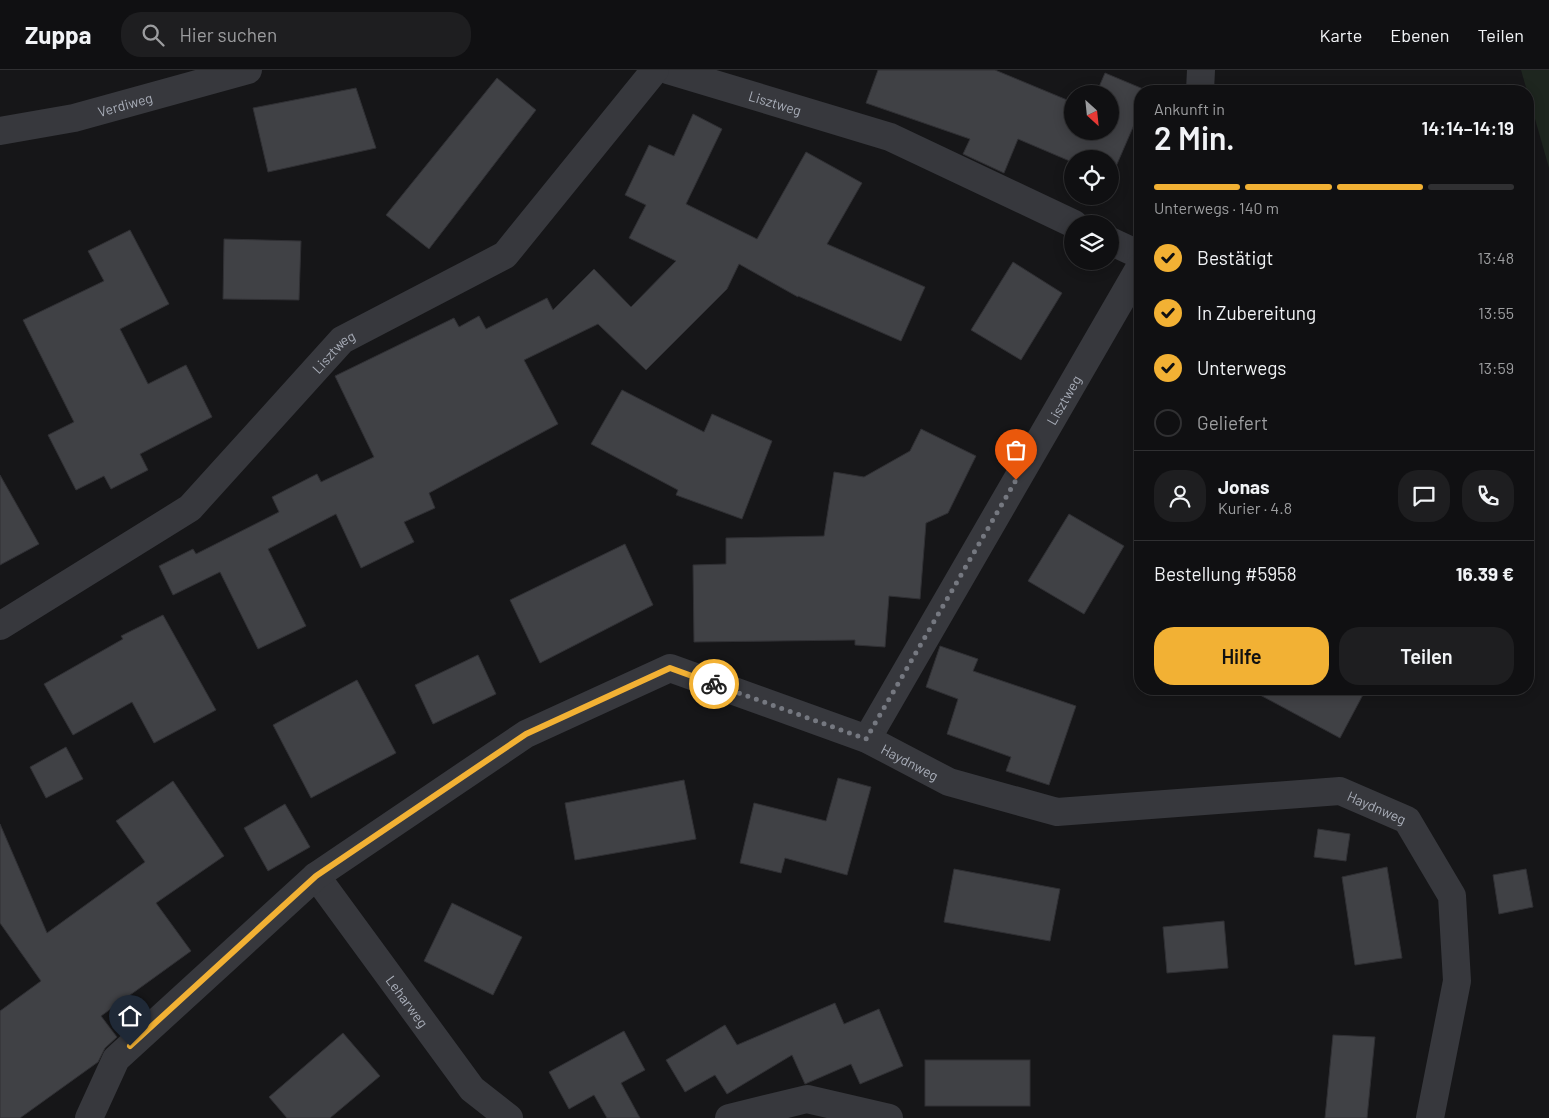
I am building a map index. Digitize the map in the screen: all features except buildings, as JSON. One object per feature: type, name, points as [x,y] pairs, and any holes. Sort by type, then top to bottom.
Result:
[{"type":"street","name":"Verdiweg","points":[[0,131],[74,118],[248,70]]},
{"type":"street","name":"Lisztweg","points":[[0,626],[190,508],[342,340],[505,255],[655,70]]},
{"type":"street","name":"Lisztweg","points":[[668,70],[890,137],[1064,219]]},
{"type":"street","points":[[1200,85],[1201,70]]},
{"type":"street","points":[[1119,245],[1134,252]]},
{"type":"street","name":"Lisztweg","points":[[866,739],[1134,277]]},
{"type":"street","name":"Haydnweg","points":[[89,1118],[116,1059],[316,876],[526,734],[670,668],[866,739],[949,782],[1057,812],[1340,791],[1407,820],[1452,896],[1457,981],[1430,1118]]},
{"type":"street","name":"Leharweg","points":[[316,876],[472,1089],[509,1118]]},
{"type":"street","points":[[729,1118],[807,1099],[889,1118]]},
{"type":"shaded area","points":[[1521,70],[1549,70],[1549,168],[1534,116],[1534,85],[1525,85]]},
{"type":"way so far","points":[[714,684],[866,739],[1016,480]]},
{"type":"route","points":[[130,1046],[316,876],[526,734],[670,668],[714,684]]}]
